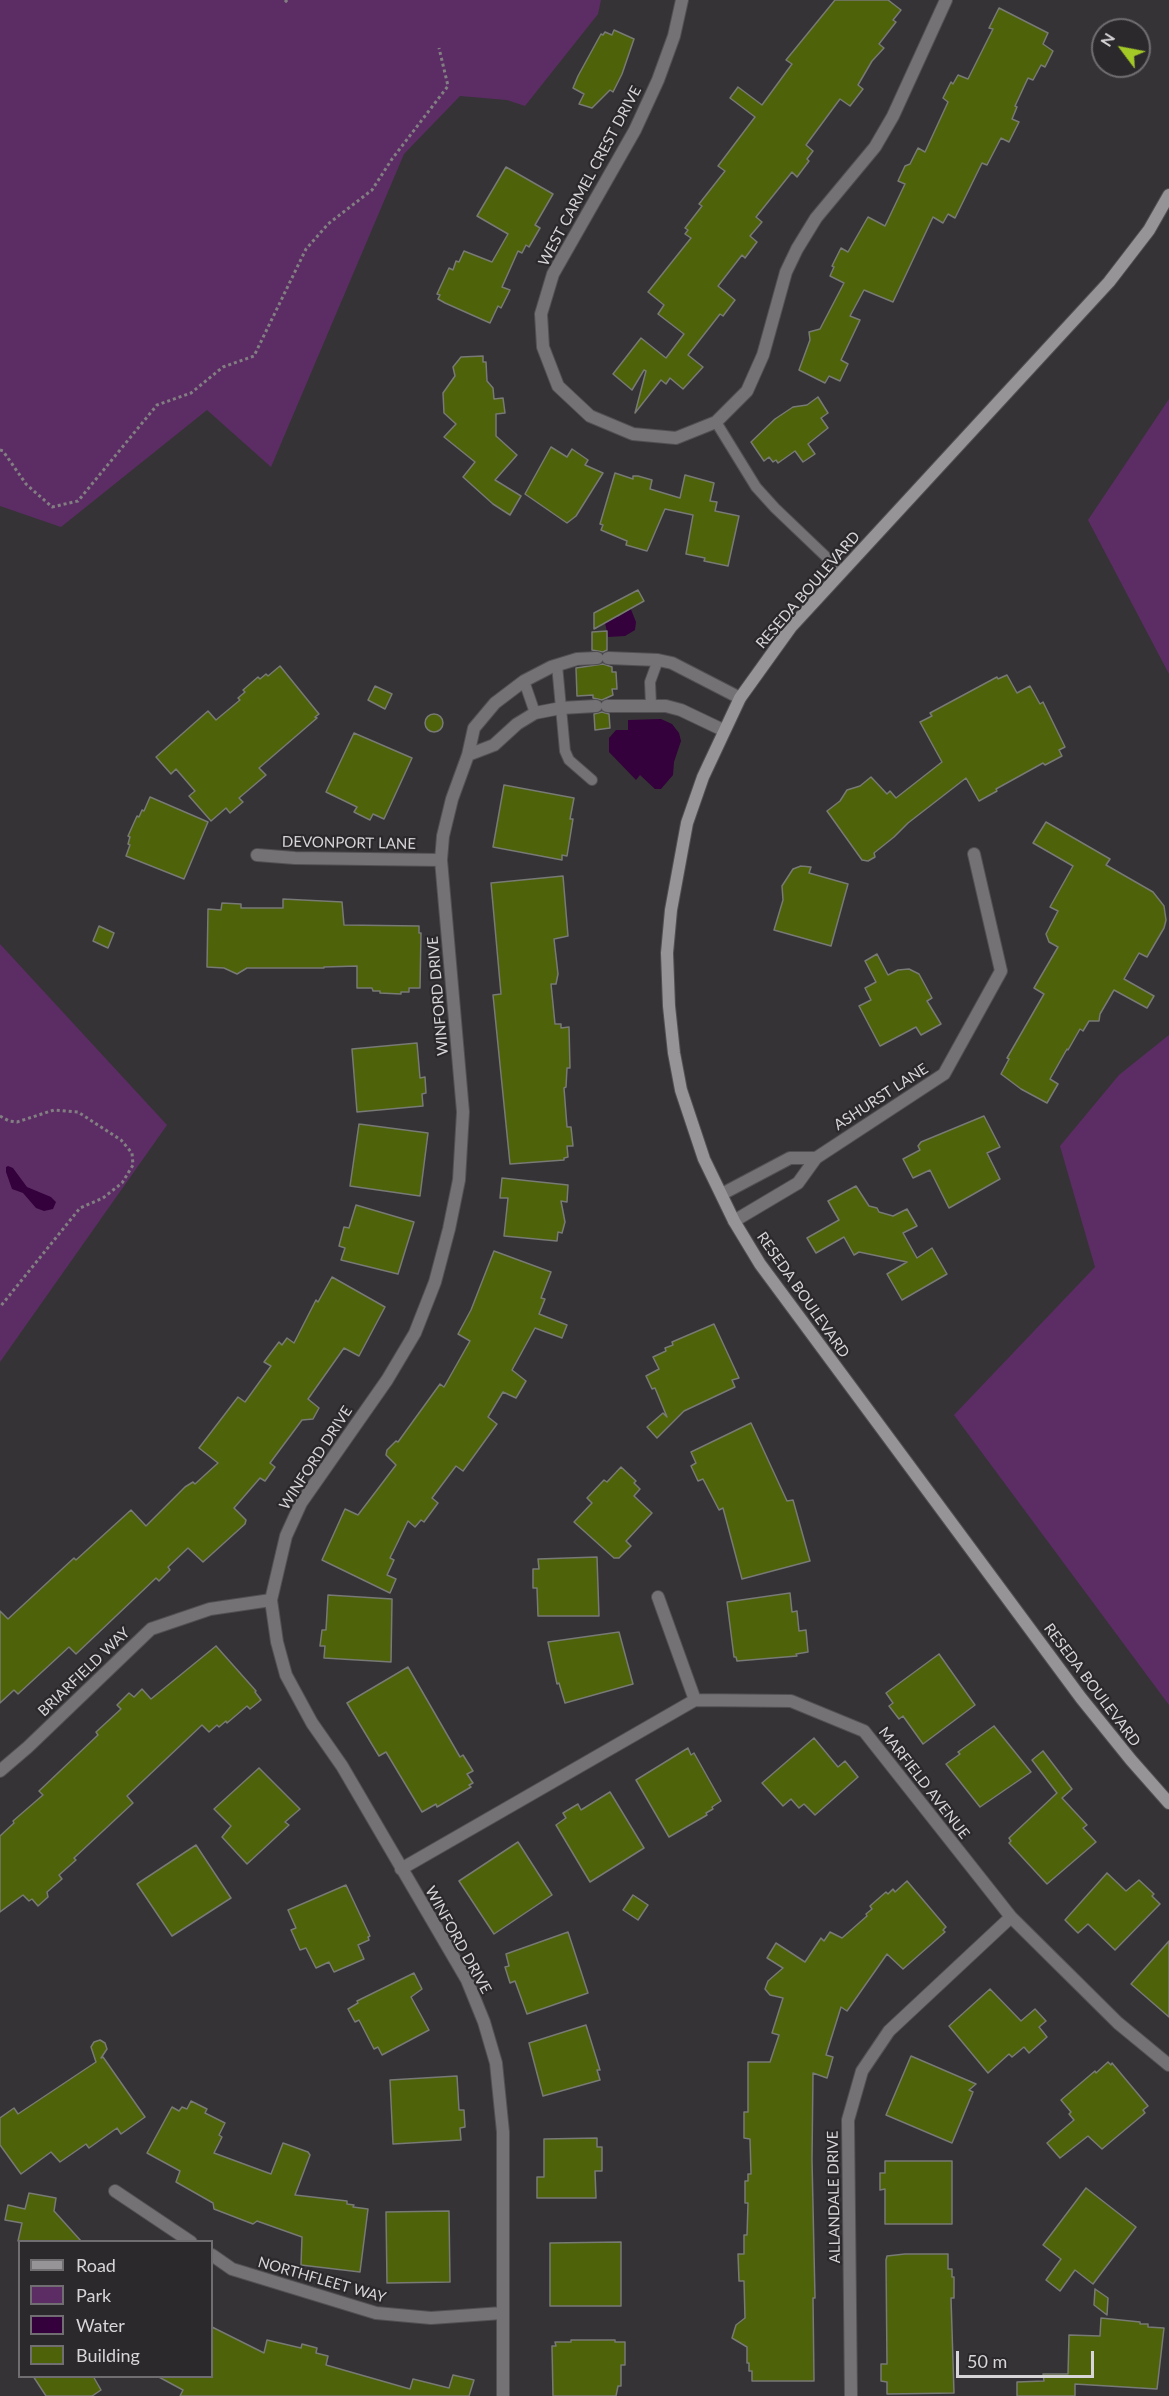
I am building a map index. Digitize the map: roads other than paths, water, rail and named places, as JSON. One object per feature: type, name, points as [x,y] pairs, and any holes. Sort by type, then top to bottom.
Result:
[{"type":"main road","name":"RESEDA BOULEVARD","points":[[1169,195],[1149,230],[1109,282],[790,627],[740,698],[723,730],[703,777],[687,823],[671,910],[667,953],[669,1006],[681,1090],[704,1159],[734,1221],[760,1264],[1081,1698],[1169,1803]]},
{"type":"street","name":"WEST CARMEL CREST DRIVE","points":[[682,0],[674,36],[635,130],[553,274],[541,314],[543,347],[558,386],[590,416],[633,434],[675,438],[716,422],[747,391],[763,355],[786,272],[797,249],[816,218],[875,147],[893,116],[946,0]]},
{"type":"street","name":"WINFORD DRIVE","points":[[503,2396],[503,2132],[496,2063],[484,2022],[467,1980],[342,1766],[312,1723],[286,1675],[277,1641],[271,1600],[286,1536],[301,1503],[387,1380],[415,1333],[435,1282],[449,1229],[459,1180],[463,1112],[441,860],[443,836],[452,800],[468,755],[474,728],[495,704],[524,681],[557,665],[577,659],[658,660],[672,663],[740,698]]},
{"type":"street","points":[[468,755],[494,745],[517,724],[535,713],[561,708],[651,705],[681,710],[723,730]]},
{"type":"street","name":"ASHURST LANE","points":[[734,1221],[798,1183],[816,1158],[944,1074],[1001,971],[974,854]]},
{"type":"street","name":"DEVONPORT LANE","points":[[257,855],[295,858],[441,860]]},
{"type":"street","name":"ASHURST LANE","points":[[722,1194],[790,1158],[816,1158]]},
{"type":"street","points":[[401,1869],[695,1700],[658,1597]]},
{"type":"street","name":"BRIARFIELD WAY","points":[[0,1771],[151,1629],[210,1609],[271,1600]]},
{"type":"street","name":"MARFIELD AVENUE","points":[[695,1700],[792,1701],[864,1731],[1011,1917],[1118,2023],[1169,2065]]},
{"type":"street","name":"ALLANDALE DRIVE","points":[[851,2396],[848,2120],[862,2071],[889,2031],[1011,1917]]},
{"type":"street","points":[[116,2191],[190,2240]]},
{"type":"street","name":"NORTHFLEET WAY","points":[[213,2256],[232,2269],[376,2313],[431,2318],[502,2313]]},
{"type":"lane","points":[[716,422],[756,487],[842,572]]},
{"type":"lane","points":[[651,705],[650,682],[658,660]]},
{"type":"lane","points":[[557,665],[565,751],[569,760],[592,780]]},
{"type":"lane","points":[[524,681],[535,713]]},
{"type":"water","points":[[630,607],[636,622],[635,630],[625,636],[608,637],[604,618],[615,612],[618,617]]},
{"type":"water","points":[[661,719],[672,724],[679,733],[681,741],[674,762],[673,775],[661,789],[655,789],[640,775],[636,780],[609,752],[609,738],[616,730],[628,730],[628,720]]},
{"type":"water","points":[[8,1166],[13,1168],[27,1187],[51,1197],[56,1202],[53,1209],[44,1211],[36,1208],[23,1193],[12,1189],[6,1172]]}]
